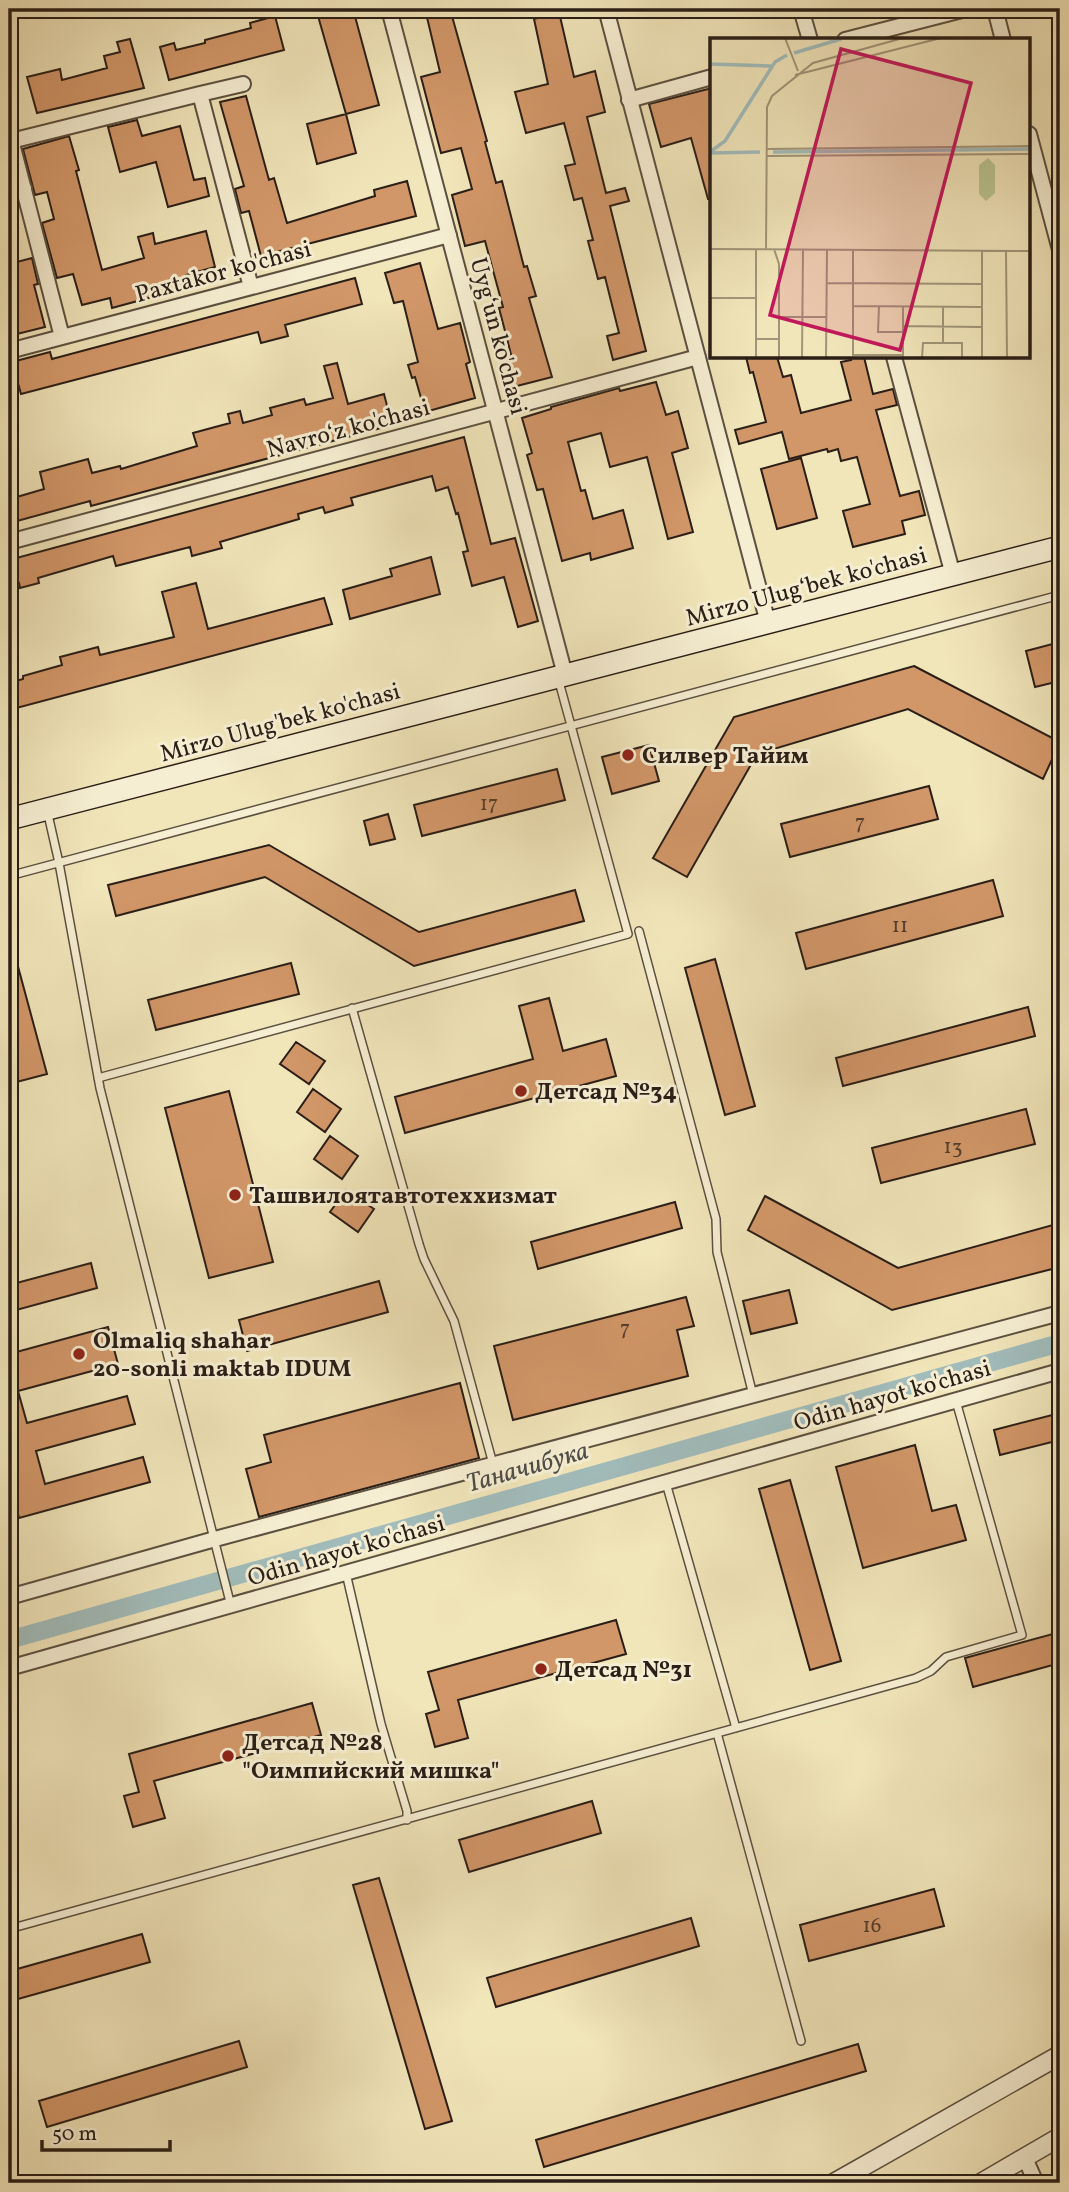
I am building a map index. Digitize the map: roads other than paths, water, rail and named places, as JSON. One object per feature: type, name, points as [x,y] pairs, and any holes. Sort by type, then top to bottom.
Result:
[{"type":"main road","name":"Mirzo Ulug‘bek ko'chasi","points":[[561,676],[1060,547]]},
{"type":"main road","name":"Mirzo Ulug'bek ko'chasi","points":[[9,819],[561,676]]},
{"type":"street","name":"Uyg‘un ko'chasi","points":[[389,9],[561,676]]},
{"type":"street","points":[[606,9],[768,623]]},
{"type":"street","points":[[802,9],[809,38]]},
{"type":"street","points":[[853,38],[966,9]]},
{"type":"street","points":[[995,9],[1002,38]]},
{"type":"street","points":[[629,100],[710,77]]},
{"type":"street","points":[[62,337],[10,136],[243,84]]},
{"type":"street","points":[[200,94],[251,287]]},
{"type":"street","points":[[1030,138],[1060,250]]},
{"type":"street","points":[[9,191],[24,188]]},
{"type":"street","name":"Paxtakor ko'chasi","points":[[9,351],[449,235]]},
{"type":"street","name":"Navro‘z ko'chasi","points":[[9,542],[698,357]]},
{"type":"street","points":[[895,359],[953,575]]},
{"type":"street","name":"Odin hayot ko'chasi","points":[[9,1597],[1060,1312]]},
{"type":"street","name":"Odin hayot ko'chasi","points":[[9,1668],[230,1602],[346,1573],[1060,1371]]},
{"type":"street","points":[[834,2183],[1060,2055]]},
{"type":"street","points":[[981,2183],[1060,2137]]},
{"type":"street","points":[[1025,2158],[1036,2183]]},
{"type":"lane","points":[[9,876],[1060,595]]},
{"type":"lane","points":[[98,1078],[628,934],[561,676]]},
{"type":"lane","points":[[47,809],[98,1078],[230,1602]]},
{"type":"lane","points":[[639,931],[716,1219],[717,1252],[753,1395]]},
{"type":"lane","points":[[352,1008],[424,1259],[454,1321],[493,1465]]},
{"type":"lane","points":[[9,1929],[916,1678],[931,1671],[946,1657],[1023,1635],[956,1401]]},
{"type":"lane","points":[[666,1483],[736,1728]]},
{"type":"lane","points":[[346,1573],[381,1724],[407,1811],[407,1820]]},
{"type":"lane","points":[[717,1733],[801,2041]]},
{"type":"waterway","name":"Таначибука","points":[[9,1640],[1060,1343]]},
{"type":"place","name":"Силвер Тайим","points":[[628,755]]},
{"type":"place","name":"Детсад №34","points":[[521,1091]]},
{"type":"place","name":"Ташвилоятавтотеххизмат","points":[[235,1195]]},
{"type":"place","name":"Olmaliq shahar 20-sonli maktab IDUM","points":[[79,1354]]},
{"type":"place","name":"Детсад №31","points":[[541,1669]]},
{"type":"place","name":"Детсад №28 \"Оимпийский мишка\"","points":[[228,1756]]}]
